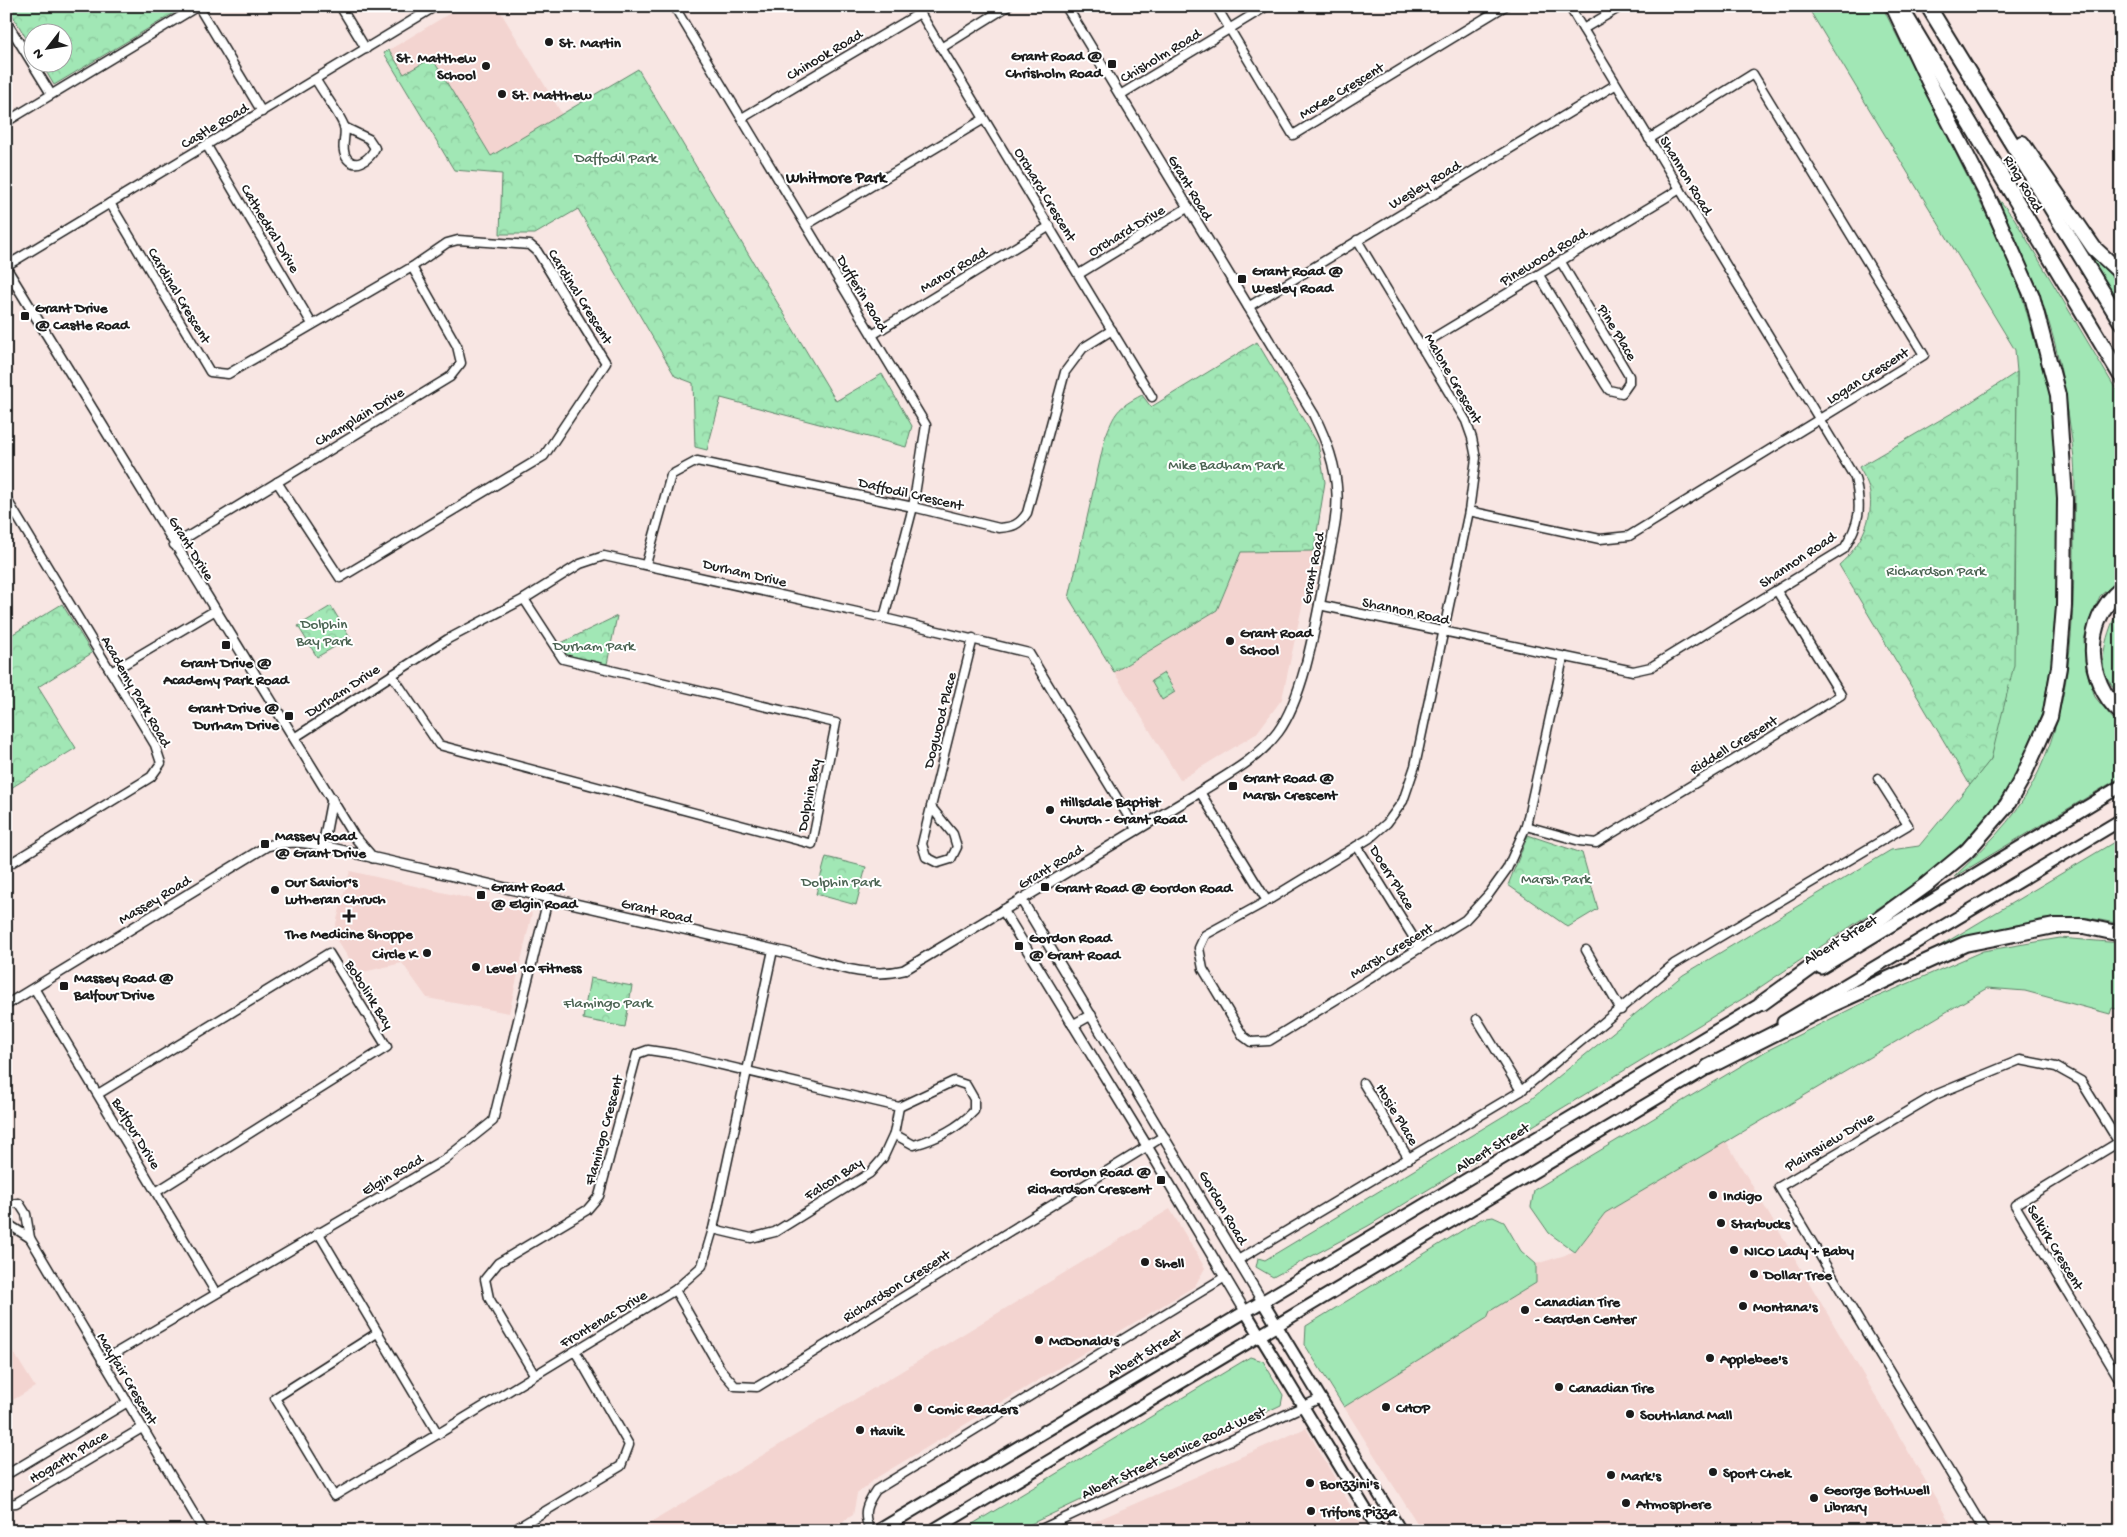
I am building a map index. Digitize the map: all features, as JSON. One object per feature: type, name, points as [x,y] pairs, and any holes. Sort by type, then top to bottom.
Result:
[{"type":"highway","points":[[1762,1003],[1926,885],[1967,851],[2007,805],[2024,777],[2050,717],[2059,667],[2064,606],[2065,499],[2058,396],[2032,296],[1989,199],[1928,80],[1893,6]]},
{"type":"highway","name":"Ring Road","points":[[1900,6],[2121,376]]},
{"type":"highway","points":[[1930,6],[2076,223],[2094,248],[2121,273]]},
{"type":"highway","name":"Ring Road","points":[[1930,6],[2121,322]]},
{"type":"highway","points":[[2121,589],[2107,602],[2098,621],[2093,638],[2092,652],[2099,687],[2121,714]]},
{"type":"highway","points":[[1708,1067],[1831,1005],[1965,944],[2054,926],[2084,926],[2121,934]]},
{"type":"main road","name":"Albert Street","points":[[878,1531],[1762,1003],[2121,786]]},
{"type":"main road","points":[[932,1531],[2121,820]]},
{"type":"main road","name":"Gordon Road","points":[[1262,1301],[1401,1531]]},
{"type":"main road","points":[[1244,1311],[1378,1531]]},
{"type":"street","points":[[6,122],[198,6],[262,112]]},
{"type":"street","points":[[340,6],[366,49]]},
{"type":"street","name":"Castle Road","points":[[6,267],[436,6]]},
{"type":"street","points":[[940,48],[1008,6]]},
{"type":"street","name":"Grant Road","points":[[323,846],[856,970],[874,974],[889,974],[904,970],[1200,792],[1244,764],[1264,748],[1278,733],[1290,714],[1302,680],[1319,606],[1338,496],[1335,469],[1327,443],[1314,415],[1066,6]]},
{"type":"street","name":"McKee Crescent","points":[[1216,6],[1294,135],[1505,6]]},
{"type":"street","name":"Chisholm Road","points":[[1120,95],[1267,6]]},
{"type":"street","name":"Shannon Road","points":[[1319,606],[1632,671],[1652,667],[1844,549],[1856,529],[1860,499],[1855,478],[1615,85],[1569,6]]},
{"type":"street","points":[[1583,29],[1622,6]]},
{"type":"street","name":"Dufferin Road","points":[[678,8],[926,425],[913,507],[884,618]]},
{"type":"street","name":"Orchard Crescent","points":[[918,10],[1152,397]]},
{"type":"street","name":"Chinook Road","points":[[742,118],[918,10]]},
{"type":"street","points":[[6,21],[51,94]]},
{"type":"street","name":"Logan Crescent","points":[[1469,511],[1600,539],[1629,536],[1924,355],[1753,74],[1649,139]]},
{"type":"street","points":[[316,80],[344,127],[343,145],[346,156],[352,162],[362,163],[371,158],[375,148],[369,139],[360,133],[344,127]]},
{"type":"street","name":"Wesley Road","points":[[1248,306],[1615,85]]},
{"type":"street","points":[[806,225],[984,119]]},
{"type":"street","name":"Cathedral Drive","points":[[206,146],[312,324]]},
{"type":"street","name":"Pinewood Road","points":[[1420,346],[1680,190]]},
{"type":"street","name":"Cardinal Crescent","points":[[110,203],[210,372],[228,374],[448,243],[458,240],[530,245],[537,251],[606,363],[544,456],[340,578],[278,482]]},
{"type":"street","name":"Orchard Drive","points":[[1079,274],[1187,208]]},
{"type":"street","name":"Manor Road","points":[[872,335],[1050,226]]},
{"type":"street","name":"Malone Crescent","points":[[1357,240],[1466,421],[1472,438],[1476,458],[1469,511],[1443,631]]},
{"type":"street","name":"Pine Place","points":[[1539,275],[1604,384],[1609,390],[1622,393],[1629,382],[1628,376],[1561,262]]},
{"type":"street","name":"Champlain Drive","points":[[174,545],[450,377],[461,363],[457,346],[412,266]]},
{"type":"street","name":"Grant Drive","points":[[6,267],[214,611],[357,841],[375,859]]},
{"type":"street","name":"Daffodil Crescent","points":[[646,564],[671,475],[697,461],[913,507],[999,528],[1012,527],[1021,522],[1027,513],[1065,372],[1083,348],[1112,330]]},
{"type":"street","name":"Academy Park Road","points":[[6,498],[155,745],[161,764],[151,777],[6,866]]},
{"type":"street","name":"Durham Drive","points":[[294,738],[448,639],[524,599],[580,564],[604,556],[973,638],[1028,653],[1136,829]]},
{"type":"street","name":"Riddell Crescent","points":[[1526,826],[1580,841],[1596,843],[1841,694],[1777,591]]},
{"type":"street","name":"Dolphin Bay","points":[[392,675],[439,745],[812,844],[836,723],[563,659],[524,599]]},
{"type":"street","points":[[111,672],[214,611]]},
{"type":"street","name":"Marsh Crescent","points":[[1443,631],[1415,766],[1404,801],[1387,823],[1357,846],[1267,901],[1205,935],[1199,948],[1203,969],[1243,1036],[1251,1042],[1269,1041],[1465,920],[1488,894],[1507,869],[1526,826],[1563,658]]},
{"type":"street","name":"Dogwood Place","points":[[931,807],[953,834],[957,847],[951,859],[938,863],[926,857],[922,844],[931,807],[973,638]]},
{"type":"street","points":[[1238,1260],[1521,1091],[1674,964],[1908,825],[1878,778]]},
{"type":"street","points":[[1200,792],[1267,901]]},
{"type":"street","points":[[323,846],[332,798]]},
{"type":"street","name":"Massey Road","points":[[6,1005],[268,846],[283,842],[299,841],[323,846]]},
{"type":"street","name":"Doerr Place","points":[[1357,846],[1420,948]]},
{"type":"street","name":"Elgin Road","points":[[102,1361],[318,1232],[444,1160],[493,1121],[548,898]]},
{"type":"street","name":"Gordon Road","points":[[1021,899],[1262,1301]]},
{"type":"street","points":[[1003,910],[1148,1146],[1244,1311]]},
{"type":"street","name":"Frontenac Drive","points":[[377,1333],[275,1398],[334,1496],[675,1290],[702,1266],[713,1229],[774,950]]},
{"type":"street","points":[[1586,950],[1620,1010]]},
{"type":"street","name":"Bobolink Bay","points":[[98,1094],[329,953],[387,1047],[156,1192]]},
{"type":"street","name":"Balfour Drive","points":[[34,988],[216,1293]]},
{"type":"street","points":[[1073,1025],[1091,1014]]},
{"type":"street","points":[[1477,1019],[1521,1091]]},
{"type":"street","name":"Flamingo Crescent","points":[[534,1374],[489,1298],[485,1279],[498,1263],[587,1210],[599,1196],[637,1054],[648,1050],[675,1054],[748,1071]]},
{"type":"street","name":"Plainsview Drive","points":[[1985,1531],[1779,1187],[1935,1095],[2020,1060],[2056,1067],[2082,1081],[2120,1144]]},
{"type":"street","points":[[748,1071],[898,1107],[954,1081],[966,1086],[974,1100],[974,1111],[962,1125],[929,1141],[914,1145],[894,1134]]},
{"type":"street","name":"Hosie Place","points":[[1363,1083],[1409,1159]]},
{"type":"street","name":"Falcon Bay","points":[[713,1229],[751,1238],[775,1232],[870,1173],[883,1158],[894,1134],[898,1107]]},
{"type":"street","name":"Richardson Crescent","points":[[675,1290],[721,1370],[735,1386],[757,1387],[1164,1136]]},
{"type":"street","name":"Selkirk Crescent","points":[[2120,1144],[2015,1205],[2121,1382]]},
{"type":"street","name":"Mayfair Crescent","points":[[6,1209],[10,1204],[19,1203],[26,1214],[30,1238],[126,1403],[204,1531]]},
{"type":"street","name":"Mayfair Crescent","points":[[6,1217],[8,1224],[30,1238]]},
{"type":"street","points":[[318,1232],[438,1434]]},
{"type":"street","points":[[870,1531],[865,1519],[868,1503],[876,1490],[1225,1277]]},
{"type":"street","points":[[512,1531],[621,1466],[628,1445],[575,1351]]},
{"type":"street","name":"Albert Street Service Road West","points":[[1037,1531],[1320,1398]]},
{"type":"street","name":"Hogarth Place","points":[[6,1476],[126,1403]]},
{"type":"street","name":"Hogarth Place","points":[[6,1504],[16,1503],[142,1428]]},
{"type":"shaded area","name":"St. Matthew","points":[[462,6],[497,6],[562,114],[491,157],[432,58],[404,75],[389,50]]},
{"type":"shaded area","name":"Grant Road School","points":[[1314,551],[1282,699],[1256,734],[1180,780],[1114,672],[1217,610],[1241,552]]},
{"type":"shaded area","points":[[350,871],[532,913],[509,1013],[427,998],[402,963],[359,973],[333,935]]},
{"type":"shaded area","name":"Southland Mall","points":[[1726,1141],[1955,1531],[1422,1531],[1344,1407],[1487,1318],[1490,1311],[1536,1283],[1536,1264],[1575,1252],[1605,1213]]},
{"type":"shaded area","points":[[1170,1209],[1205,1268],[1195,1286],[876,1478],[857,1494],[853,1515],[828,1531],[637,1531]]},
{"type":"shaded area","points":[[6,1340],[35,1387],[6,1404]]},
{"type":"shaded area","points":[[1306,1428],[1365,1531],[1073,1531]]},
{"type":"green space","points":[[7,6],[186,6],[54,85],[46,72],[72,72],[72,22],[22,22],[22,31]]},
{"type":"green space","points":[[1807,6],[1882,6],[1995,232],[2019,285],[2051,399],[2057,473],[2059,558],[2053,654],[2042,713],[2023,765],[1989,815],[1941,866],[1747,996],[1368,1226],[1273,1277],[1256,1267],[1258,1258],[1265,1260],[1530,1100],[1683,975],[1891,850],[1919,846],[1991,759],[2015,636],[2017,372],[2015,350]]},
{"type":"green space","name":"Daffodil Park","points":[[389,50],[404,74],[432,58],[491,156],[638,69],[836,401],[882,374],[912,426],[906,447],[721,398],[707,450],[695,447],[693,383],[675,376],[578,209],[535,234],[500,234],[502,174],[454,170],[384,53]]},
{"type":"green space","points":[[1997,197],[2014,218],[2121,398],[2121,578],[2100,596],[2089,621],[2084,640],[2086,669],[2095,697],[2114,720],[2121,724],[2121,777],[1954,877],[2007,823],[2032,785],[2055,727],[2063,696],[2071,634],[2075,469],[2064,387],[2050,325],[2029,269]]},
{"type":"green space","points":[[2086,249],[2121,287],[2121,306]]},
{"type":"green space","name":"Mike Badham Park","points":[[1257,342],[1318,444],[1325,482],[1314,551],[1241,552],[1217,610],[1114,672],[1069,598],[1105,438],[1111,422],[1122,407],[1142,395],[1151,407]]},
{"type":"green space","name":"Richardson Park","points":[[2017,372],[2014,665],[1991,759],[1970,785],[1839,565],[1854,549],[1869,518],[1870,496],[1867,483],[1859,467],[1971,402]]},
{"type":"green space","points":[[62,604],[92,653],[38,687],[76,748],[6,791],[6,635],[8,637]]},
{"type":"green space","name":"Dolphin Bay Park","points":[[331,606],[350,638],[317,657],[298,626]]},
{"type":"green space","points":[[2121,607],[2121,701],[2107,678],[2103,663],[2107,637]]},
{"type":"green space","name":"Durham Park","points":[[617,616],[607,664],[566,655],[559,644]]},
{"type":"green space","points":[[1164,673],[1175,692],[1162,700],[1151,681]]},
{"type":"green space","name":"Marsh Park","points":[[1528,835],[1582,853],[1598,909],[1568,927],[1508,885]]},
{"type":"green space","points":[[2121,838],[2121,924],[2089,918],[2044,919],[1967,936],[1933,950]]},
{"type":"green space","name":"Dolphin Park","points":[[826,857],[866,867],[856,905],[816,894]]},
{"type":"green space","points":[[2060,938],[2121,943],[2121,1010],[2112,1008],[2110,1014],[2025,991],[1987,988],[1605,1213],[1575,1252],[1549,1233],[1531,1207],[1534,1190],[1766,1051],[1863,1003],[1983,951]]},
{"type":"green space","name":"Flamingo Park","points":[[590,978],[632,986],[625,1027],[583,1019]]},
{"type":"green space","points":[[1493,1217],[1504,1222],[1521,1251],[1536,1264],[1536,1283],[1490,1311],[1487,1318],[1344,1407],[1305,1345],[1306,1326],[1481,1219]]},
{"type":"green space","points":[[1250,1357],[1263,1361],[1283,1395],[1281,1405],[1016,1531],[961,1531]]},
{"type":"place","name":"St. Martin","points":[[549,42]]},
{"type":"place","name":"Grant Road @ Chrisholm Road","points":[[1112,64]]},
{"type":"place","name":"St. Matthew School","points":[[486,66]]},
{"type":"place","name":"St. Matthew","points":[[502,94]]},
{"type":"place","name":"Grant Road @ Wesley Road","points":[[1242,279]]},
{"type":"place","name":"Grant Drive @ Castle Road","points":[[25,316]]},
{"type":"place","name":"Grant Road School","points":[[1230,641]]},
{"type":"place","name":"Grant Drive @ Academy Park Road","points":[[226,645]]},
{"type":"place","name":"Grant Drive @ Durham Drive","points":[[289,716]]},
{"type":"place","name":"Grant Road @ Marsh Crescent","points":[[1233,786]]},
{"type":"place","name":"Hillsdale Baptist Church - Grant Road","points":[[1050,810]]},
{"type":"place","name":"Massey Road @ Grant Drive","points":[[265,844]]},
{"type":"place","name":"Grant Road @ Gordon Road","points":[[1045,887]]},
{"type":"place","name":"Our Savior's Lutheran Chruch","points":[[275,890]]},
{"type":"place","name":"Grant Road @ Elgin Road","points":[[481,895]]},
{"type":"place","name":"The Medicine Shoppe","points":[[349,916]]},
{"type":"place","name":"Gordon Road @ Grant Road","points":[[1019,946]]},
{"type":"place","name":"Circle K","points":[[427,953]]},
{"type":"place","name":"Level 10 Fitness","points":[[476,967]]},
{"type":"place","name":"Massey Road @ Balfour Drive","points":[[64,986]]},
{"type":"place","name":"Gordon Road @ Richardson Crescent","points":[[1161,1180]]},
{"type":"place","name":"Indigo","points":[[1713,1195]]},
{"type":"place","name":"Starbucks","points":[[1721,1223]]},
{"type":"place","name":"NICO Lady + Baby","points":[[1734,1250]]},
{"type":"place","name":"Shell","points":[[1145,1262]]},
{"type":"place","name":"Dollar Tree","points":[[1754,1274]]},
{"type":"place","name":"Montana's","points":[[1743,1306]]},
{"type":"place","name":"Canadian Tire - Garden Center","points":[[1525,1310]]},
{"type":"place","name":"McDonald's","points":[[1039,1340]]},
{"type":"place","name":"Applebee's","points":[[1710,1358]]},
{"type":"place","name":"Canadian Tire","points":[[1559,1387]]},
{"type":"place","name":"CHOP","points":[[1386,1407]]},
{"type":"place","name":"Comic Readers","points":[[918,1408]]},
{"type":"place","name":"Southland Mall","points":[[1630,1414]]},
{"type":"place","name":"Havik","points":[[860,1430]]},
{"type":"place","name":"Sport Chek","points":[[1713,1472]]},
{"type":"place","name":"Mark's","points":[[1611,1475]]},
{"type":"place","name":"Bonzzini's","points":[[1310,1483]]},
{"type":"place","name":"George Bothwell Library","points":[[1814,1498]]},
{"type":"place","name":"Atmosphere","points":[[1626,1503]]},
{"type":"place","name":"Trifons Pizza","points":[[1311,1511]]},
{"type":"district","name":"Whitmore Park","points":[[836,176]]}]
